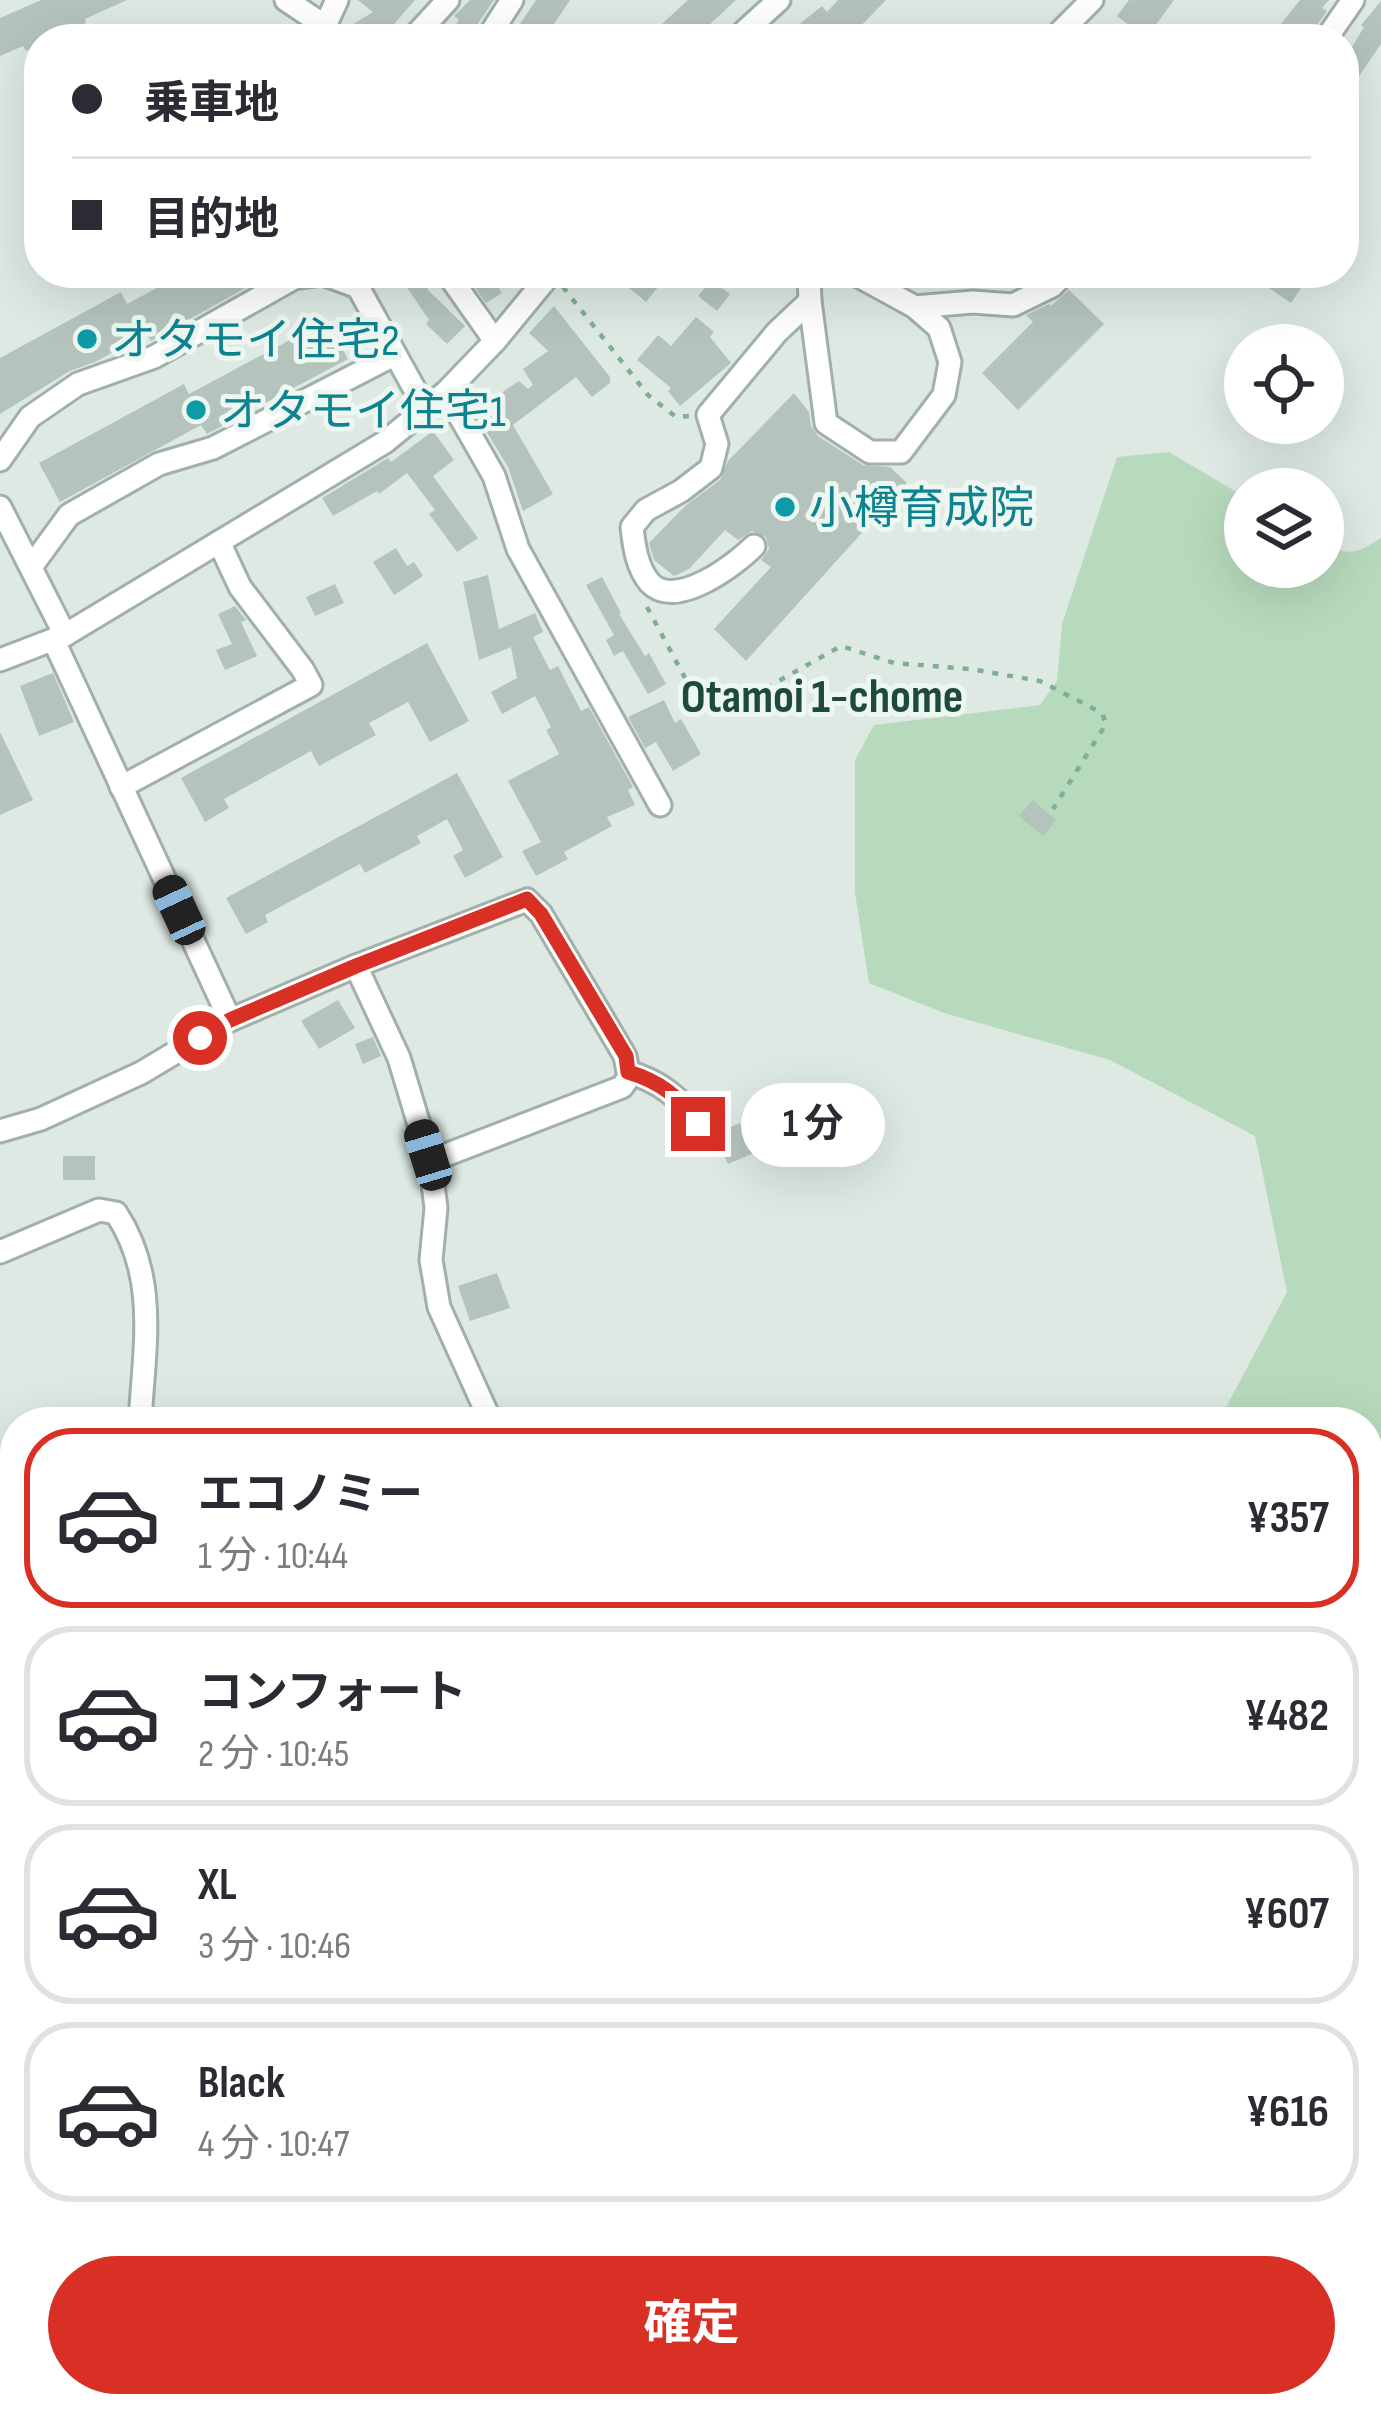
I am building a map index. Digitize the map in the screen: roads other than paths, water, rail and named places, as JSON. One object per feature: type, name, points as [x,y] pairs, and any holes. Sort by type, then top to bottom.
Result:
[{"type":"street","points":[[286,0],[317,24]]},
{"type":"street","points":[[426,24],[448,0]]},
{"type":"street","points":[[1068,24],[1092,0]]},
{"type":"street","points":[[750,24],[771,2]]},
{"type":"street","points":[[0,460],[30,417],[78,384],[154,357],[276,288]]},
{"type":"street","points":[[359,288],[425,408]]},
{"type":"street","points":[[458,288],[495,341]]},
{"type":"street","points":[[0,660],[59,638],[385,442],[446,392],[539,288]]},
{"type":"street","points":[[810,288],[826,423],[870,452],[902,452],[944,395],[950,362],[939,328],[915,307],[881,288]]},
{"type":"street","points":[[915,307],[973,302],[1013,305],[1048,288]]},
{"type":"street","points":[[754,546],[735,565],[686,590],[662,590],[650,583],[636,556],[632,527],[646,510],[711,468],[717,444],[708,415],[777,332],[810,301]]},
{"type":"street","points":[[31,567],[69,515],[159,464],[213,448],[394,355]]},
{"type":"street","points":[[446,392],[494,476],[518,549],[660,805]]},
{"type":"street","points":[[0,507],[31,567],[121,787],[230,1020]]},
{"type":"street","points":[[121,787],[311,685],[240,587],[219,542]]},
{"type":"street","points":[[0,1131],[41,1119],[141,1073],[230,1020],[527,899],[541,914],[626,1056],[629,1077],[622,1088],[430,1161]]},
{"type":"street","points":[[356,966],[399,1058],[430,1161],[436,1208],[431,1260],[439,1307],[484,1407]]},
{"type":"street","points":[[628,1072],[662,1086],[698,1124]]},
{"type":"street","points":[[0,1252],[99,1210],[116,1213],[130,1234],[146,1291],[141,1407]]},
{"type":"place","name":"オタモイ住宅2","points":[[87,339]]},
{"type":"place","name":"オタモイ住宅1","points":[[196,410]]},
{"type":"place","name":"小樽育成院","points":[[785,507]]},
{"type":"district","name":"Otamoi 1-chome","points":[[822,695]]}]
